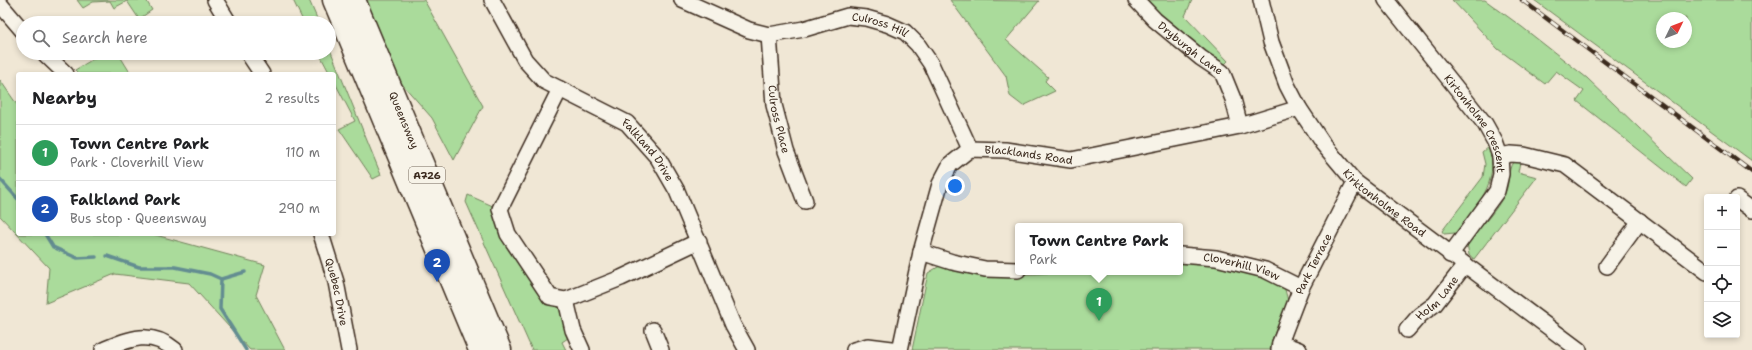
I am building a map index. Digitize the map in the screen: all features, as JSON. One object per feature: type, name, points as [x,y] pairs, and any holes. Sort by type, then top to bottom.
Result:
[{"type":"highway","name":"Queensway","points":[[334,0],[480,350]]},
{"type":"highway","name":"Queensway","points":[[354,0],[500,350]]},
{"type":"street","points":[[215,0],[225,16]]},
{"type":"street","name":"Falkland Drive","points":[[492,0],[525,60],[544,81],[627,123],[658,158],[677,191],[733,324],[747,350]]},
{"type":"street","name":"Culross Hill","points":[[682,0],[749,30],[769,35],[804,29],[848,16],[866,18],[888,24],[905,32],[918,45],[931,64],[970,149]]},
{"type":"street","name":"Dryburgh Lane","points":[[1136,0],[1161,25],[1201,58],[1222,72],[1233,99],[1240,126]]},
{"type":"street","name":"Kirktonholme Road","points":[[1261,0],[1271,42],[1299,108],[1323,144],[1356,182],[1450,255],[1579,350]]},
{"type":"street","name":"Kirtonholme Crescent","points":[[1386,0],[1486,124],[1500,156],[1501,174],[1497,190],[1450,255]]},
{"type":"street","points":[[0,4],[16,22]]},
{"type":"street","name":"Culross Place","points":[[769,35],[774,105],[786,151],[805,201]]},
{"type":"street","points":[[51,60],[64,72]]},
{"type":"street","points":[[253,60],[261,72]]},
{"type":"street","points":[[560,89],[500,209],[508,234],[550,297],[566,300],[621,278],[699,241]]},
{"type":"street","name":"Blacklands Road","points":[[900,350],[921,252],[940,184],[950,165],[970,149],[1005,150],[1071,160],[1240,126],[1299,108]]},
{"type":"street","points":[[1500,156],[1512,154],[1524,155],[1565,165],[1704,270]]},
{"type":"street","name":"Park Terrace","points":[[1280,347],[1301,288],[1356,182]]},
{"type":"street","points":[[1740,201],[1752,210]]},
{"type":"street","points":[[1607,266],[1640,221]]},
{"type":"street","name":"Quebec Drive","points":[[322,236],[336,282],[349,350]]},
{"type":"street","points":[[921,252],[952,262],[986,269],[1015,270]]},
{"type":"street","name":"Cloverhill View","points":[[1183,255],[1216,258],[1265,270],[1301,288]]},
{"type":"street","name":"Holm Lane","points":[[1407,330],[1420,315],[1435,304],[1465,265]]},
{"type":"street","points":[[566,300],[573,330],[582,350]]},
{"type":"street","points":[[653,330],[662,350]]},
{"type":"street","points":[[103,350],[131,339],[142,337],[156,338],[167,343],[175,350]]},
{"type":"street","points":[[854,350],[868,346],[900,350]]},
{"type":"street","points":[[1280,347],[1299,350]]},
{"type":"green space","points":[[77,0],[146,0],[152,10],[143,16],[137,16],[127,1],[114,8],[110,1],[93,2],[83,8]]},
{"type":"green space","points":[[293,0],[309,0],[316,16],[301,16]]},
{"type":"green space","points":[[364,0],[424,0],[483,106],[454,160],[432,118],[396,77]]},
{"type":"green space","points":[[950,0],[1039,1],[1006,40],[1048,77],[1045,81],[1055,91],[1023,106],[1010,96],[1006,76]]},
{"type":"green space","points":[[1144,0],[1192,0],[1185,16],[1228,61],[1222,67],[1150,7]]},
{"type":"green space","points":[[1452,0],[1485,0],[1587,78],[1692,179],[1686,187],[1577,101],[1584,91],[1556,71],[1545,84],[1498,49]]},
{"type":"green space","points":[[1534,0],[1752,0],[1752,161]]},
{"type":"green space","points":[[91,60],[122,60],[130,72],[77,72],[75,70]]},
{"type":"green space","points":[[323,60],[334,60],[381,175],[373,179],[339,129],[355,121],[336,85],[336,72],[329,72]]},
{"type":"green space","points":[[0,80],[16,103],[16,233],[0,216]]},
{"type":"green space","points":[[1489,146],[1492,160],[1491,172],[1489,183],[1484,193],[1471,213],[1455,233],[1444,234],[1442,231],[1483,177],[1485,164],[1482,152]]},
{"type":"green space","points":[[1513,162],[1520,162],[1518,172],[1537,177],[1474,259],[1469,255],[1467,243],[1493,213],[1502,200],[1507,189],[1510,169]]},
{"type":"green space","points":[[468,195],[495,207],[563,308],[571,336],[562,342],[566,350],[532,350],[466,202]]},
{"type":"green space","points":[[19,236],[159,236],[265,265],[256,295],[285,350],[250,350],[189,283],[115,274],[46,303],[49,268]]},
{"type":"green space","points":[[1183,259],[1234,266],[1258,274],[1284,286],[1288,301],[1285,313],[1274,335],[1270,350],[912,350],[928,273],[943,264],[1012,274],[1183,275]]},
{"type":"waterway","points":[[0,179],[16,197]]},
{"type":"waterway","points":[[46,236],[53,247],[77,258],[96,257]]},
{"type":"waterway","points":[[107,256],[139,267],[175,267],[210,274],[221,279],[220,309],[246,350]]},
{"type":"waterway","points":[[221,279],[245,272]]},
{"type":"railway","points":[[1522,0],[1752,172]]},
{"type":"place","name":"Falkland Park","points":[[437,282]]},
{"type":"place","name":"Town Centre Park","points":[[1099,321]]}]
